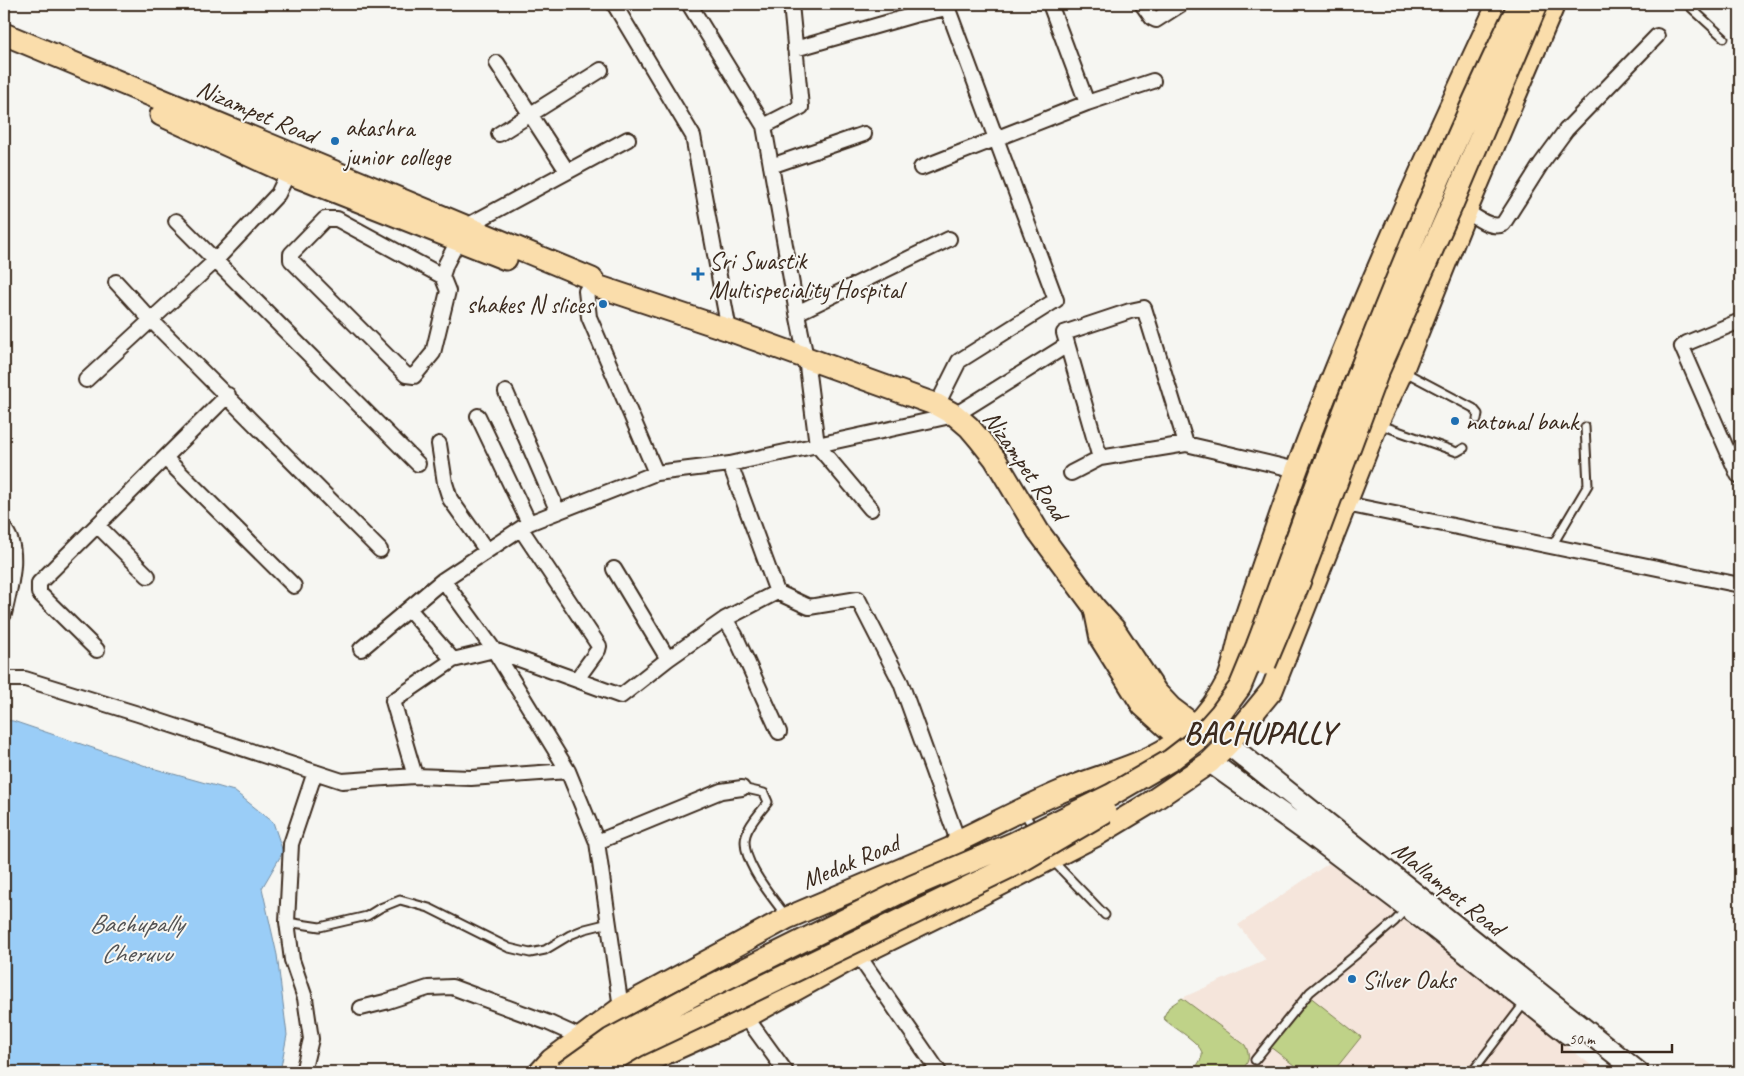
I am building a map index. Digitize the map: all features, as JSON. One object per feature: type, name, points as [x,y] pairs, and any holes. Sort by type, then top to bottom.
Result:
[{"type":"main road","name":"Medak Road","points":[[540,1072],[551,1060],[580,1036],[621,1008],[787,918],[954,847],[958,841],[1068,788],[1145,761],[1188,732],[1211,707],[1228,679],[1241,630],[1297,470],[1392,235],[1498,4]]},
{"type":"main road","points":[[565,1072],[611,1039],[696,993],[913,886],[1014,843],[1111,795],[1171,760],[1197,740],[1222,713],[1240,686],[1257,646],[1349,398],[1426,209],[1477,90],[1519,4]]},
{"type":"main road","points":[[594,1072],[637,1046],[745,996],[1018,863],[1185,765],[1207,748],[1228,726],[1255,687],[1272,649],[1299,583],[1377,374],[1451,207],[1537,4]]},
{"type":"main road","points":[[634,1072],[655,1058],[746,1017],[858,955],[1095,836],[1148,804],[1210,762],[1228,744],[1272,690],[1377,424],[1402,371],[1466,211],[1554,4]]},
{"type":"main road","name":"Nizampet Road","points":[[4,34],[462,233]]},
{"type":"main road","name":"Nizampet Road","points":[[4,46],[288,173],[592,279],[592,288],[729,330],[946,410],[970,427],[995,459],[1038,531],[1095,608],[1102,639],[1143,706],[1188,732]]},
{"type":"main road","points":[[1274,536],[1326,554]]},
{"type":"main road","name":"Mallampet Road","points":[[1228,744],[1638,1072]]},
{"type":"main road","name":"Mallampet Road","points":[[1210,762],[1309,833],[1616,1072]]},
{"type":"street","points":[[614,4],[693,136],[729,330]]},
{"type":"street","points":[[689,4],[764,126],[806,358],[818,445],[871,509]]},
{"type":"street","points":[[764,126],[801,107],[792,4]]},
{"type":"street","points":[[1050,4],[1087,103]]},
{"type":"street","points":[[1142,4],[1152,18],[1156,20],[1181,4]]},
{"type":"street","points":[[795,49],[946,6],[1056,300],[959,361],[946,410]]},
{"type":"street","points":[[1466,211],[1493,226],[1503,224],[1541,164],[1566,130],[1657,36]]},
{"type":"street","points":[[497,63],[567,171]]},
{"type":"street","points":[[498,134],[601,70]]},
{"type":"street","points":[[921,168],[1087,103],[1154,81]]},
{"type":"street","points":[[771,166],[864,134]]},
{"type":"street","points":[[442,276],[337,219],[331,218],[325,219],[291,254],[291,260],[406,375],[414,376],[433,353],[448,291],[442,276],[462,233],[567,171],[628,139]]},
{"type":"street","points":[[86,380],[214,261],[278,194],[288,173]]},
{"type":"street","points":[[176,221],[418,464]]},
{"type":"street","points":[[797,313],[950,239]]},
{"type":"street","points":[[116,282],[151,320],[380,550]]},
{"type":"street","points":[[592,288],[589,317],[656,473]]},
{"type":"street","points":[[1100,458],[1064,333],[1144,308],[1186,444]]},
{"type":"street","points":[[1740,321],[1687,343],[1682,347],[1740,476]]},
{"type":"street","points":[[361,649],[443,580],[525,526],[656,473],[730,464],[818,445],[946,410],[1067,345]]},
{"type":"street","points":[[506,392],[558,512]]},
{"type":"street","points":[[97,650],[39,593],[39,584],[228,396]]},
{"type":"street","points":[[478,416],[525,526],[599,646],[577,679]]},
{"type":"street","points":[[439,444],[445,483],[450,499],[487,551]]},
{"type":"street","points":[[1071,473],[1100,458],[1186,444],[1297,470]]},
{"type":"street","points":[[165,458],[294,586]]},
{"type":"street","points":[[730,464],[777,592],[809,607],[858,599],[901,683],[958,841]]},
{"type":"street","points":[[1346,504],[1740,585]]},
{"type":"street","points":[[97,525],[148,576]]},
{"type":"street","points":[[4,529],[12,550],[14,565],[4,614]]},
{"type":"street","points":[[614,569],[668,659]]},
{"type":"street","points":[[443,580],[494,650],[568,771],[597,842],[621,1008]]},
{"type":"street","points":[[414,776],[393,701],[453,660],[494,650],[621,696],[668,659],[725,619],[777,592]]},
{"type":"street","points":[[409,608],[453,660]]},
{"type":"street","points":[[725,619],[778,732]]},
{"type":"street","points":[[4,679],[25,680],[138,714],[342,781],[414,776],[471,778],[568,771]]},
{"type":"street","points":[[303,1072],[311,1038],[305,998],[292,960],[287,922],[291,844],[315,772]]},
{"type":"street","points":[[597,842],[721,791],[742,788]]},
{"type":"street","points":[[858,955],[940,1072]]},
{"type":"street","points":[[361,1008],[428,988],[439,986],[452,987],[580,1036]]},
{"type":"street","points":[[746,1017],[786,1072]]},
{"type":"lane","points":[[1686,4],[1724,38]]},
{"type":"lane","points":[[1402,371],[1473,408],[1478,414],[1477,419]]},
{"type":"lane","points":[[1377,424],[1457,452],[1464,448]]},
{"type":"lane","points":[[1552,546],[1588,485],[1585,428]]},
{"type":"lane","points":[[742,788],[764,793],[768,802],[746,835],[746,846],[751,866],[787,918]]},
{"type":"lane","points":[[1022,810],[1051,859],[1105,915]]},
{"type":"lane","points":[[287,922],[320,927],[367,916],[380,908],[400,900],[429,908],[509,948],[530,953],[545,950],[578,932],[609,923]]},
{"type":"lane","points":[[1254,1060],[1310,992],[1395,921],[1407,908]]},
{"type":"lane","points":[[1472,1072],[1526,1001]]},
{"type":"shaded area","name":"Silver Oaks","points":[[1329,863],[1600,1072],[1207,1072],[1244,1045],[1182,998],[1266,960],[1238,925]]},
{"type":"green space","points":[[1304,992],[1361,1037],[1333,1072],[1303,1072],[1265,1043]]},
{"type":"green space","points":[[1182,998],[1245,1045],[1248,1059],[1240,1072],[1192,1072],[1202,1056],[1202,1051],[1193,1041],[1163,1018],[1169,1007]]},
{"type":"water","name":"Bachupally Cheruvu","points":[[4,720],[13,721],[152,768],[234,791],[273,822],[283,852],[262,888],[277,955],[287,1035],[280,1072],[4,1072]]},
{"type":"place","name":"akashra junior college","points":[[335,141]]},
{"type":"place","name":"Sri Swastik Multispeciality Hospital","points":[[698,274]]},
{"type":"place","name":"shakes N slices","points":[[603,304]]},
{"type":"place","name":"natonal bank","points":[[1455,421]]},
{"type":"place","name":"Silver Oaks","points":[[1352,979]]},
{"type":"district","name":"BACHUPALLY","points":[[1260,733]]}]
